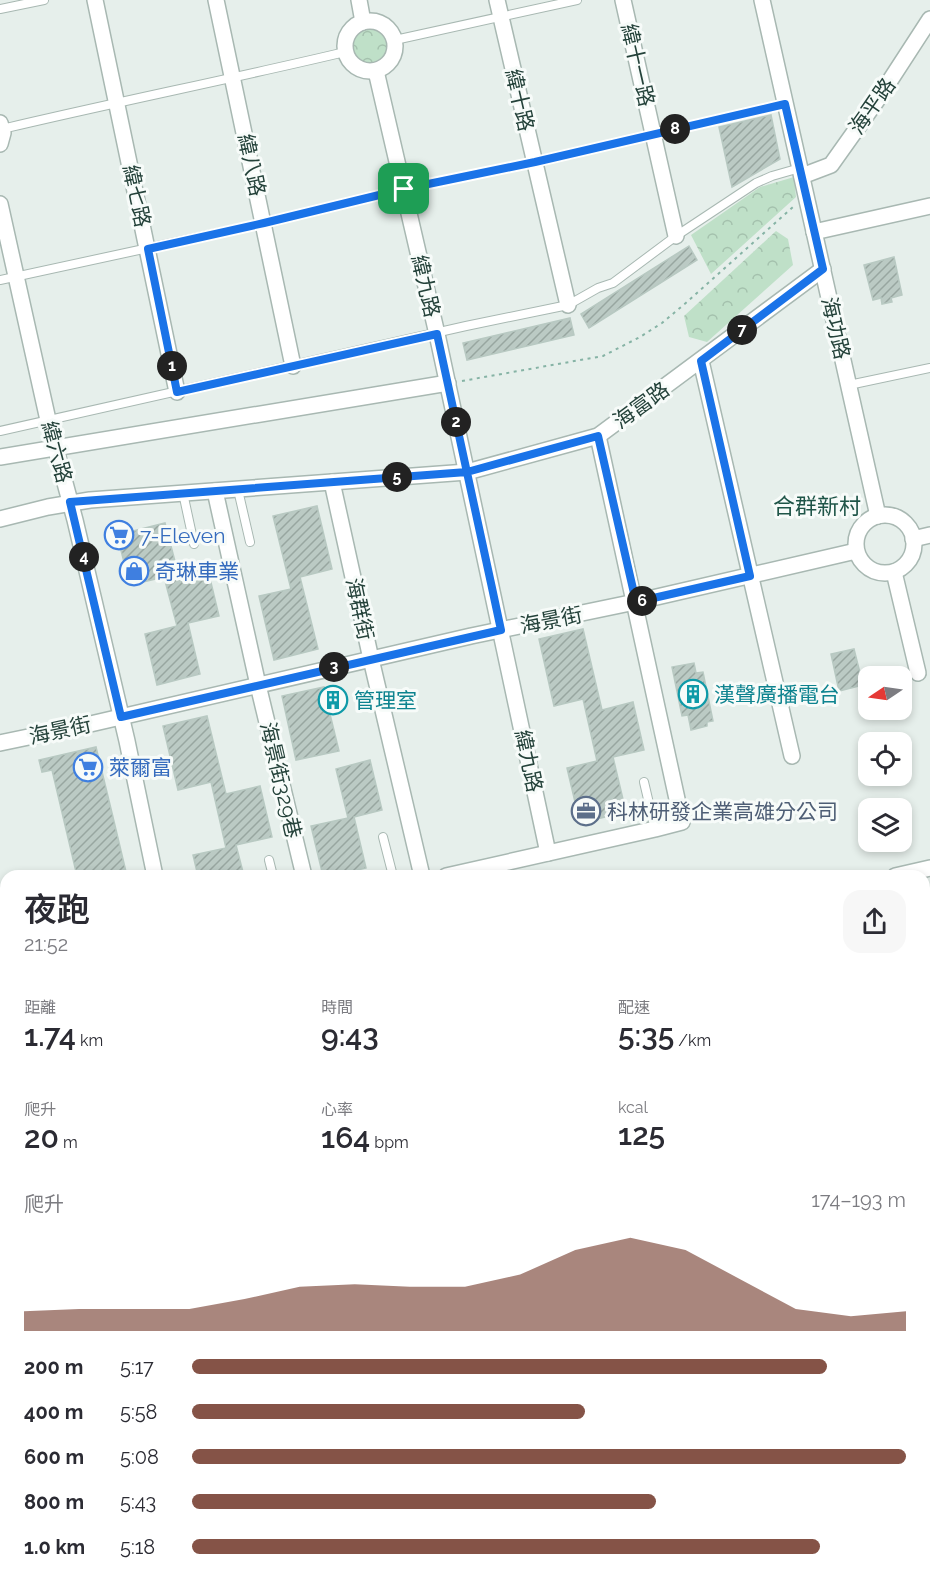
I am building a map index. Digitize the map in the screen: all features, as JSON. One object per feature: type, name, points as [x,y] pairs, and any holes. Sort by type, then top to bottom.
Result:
[{"type":"street","name":"緯七路","points":[[94,0],[177,392]]},
{"type":"street","name":"緯八路","points":[[216,0],[293,366]]},
{"type":"street","points":[[358,0],[363,22]]},
{"type":"street","name":"緯十路","points":[[497,0],[568,305]]},
{"type":"street","name":"緯十一路","points":[[623,0],[676,236]]},
{"type":"street","name":"海功路","points":[[762,0],[878,516]]},
{"type":"street","name":"海平路","points":[[801,172],[831,165],[930,20]]},
{"type":"street","points":[[363,22],[379,22],[386,26],[395,40],[396,48],[390,63],[376,71],[368,72],[353,66],[345,52],[350,30],[363,22]]},
{"type":"street","name":"緯九路","points":[[376,71],[448,383],[548,853]]},
{"type":"street","name":"緯六路","points":[[0,204],[48,420],[121,717],[154,870]]},
{"type":"street","points":[[814,232],[930,206]]},
{"type":"street","name":"海富路","points":[[0,519],[70,502],[467,472],[598,436],[823,269]]},
{"type":"street","points":[[701,361],[792,756]]},
{"type":"street","points":[[0,457],[448,383]]},
{"type":"street","points":[[473,870],[682,822],[636,602],[598,436]]},
{"type":"street","name":"海群街","points":[[332,482],[421,870]]},
{"type":"street","name":"海景街329巷","points":[[215,491],[303,870]]},
{"type":"street","points":[[878,516],[896,517],[904,522],[913,538],[912,555],[902,568],[894,572],[875,572],[860,560],[856,551],[858,533],[862,525],[878,516]]},
{"type":"street","points":[[913,538],[930,535]]},
{"type":"street","name":"海景街","points":[[0,743],[856,551]]},
{"type":"street","points":[[894,572],[918,673]]},
{"type":"lane","points":[[0,9],[44,0]]},
{"type":"lane","points":[[395,40],[577,0]]},
{"type":"lane","points":[[1,132],[117,102],[345,52]]},
{"type":"lane","points":[[0,280],[264,223],[404,189],[535,162],[785,104]]},
{"type":"lane","points":[[0,431],[568,305],[613,282],[676,236],[756,183],[772,176],[801,172]]},
{"type":"lane","points":[[849,385],[930,368]]},
{"type":"lane","points":[[238,490],[250,542]]},
{"type":"lane","points":[[183,493],[194,544]]},
{"type":"lane","points":[[644,782],[656,829]]},
{"type":"lane","points":[[383,837],[391,870]]},
{"type":"lane","points":[[269,860],[272,870]]},
{"type":"path","points":[[448,383],[603,356],[640,337],[687,303],[806,195]]},
{"type":"green space","points":[[370,24],[385,31],[392,46],[385,61],[370,68],[355,61],[348,46],[355,31]]},
{"type":"green space","points":[[794,177],[796,197],[711,274],[691,235],[760,187]]},
{"type":"green space","points":[[776,231],[788,239],[793,265],[707,342],[689,337],[684,316]]},
{"type":"building","points":[[771,115],[780,159],[732,187],[719,127]]},
{"type":"building","points":[[689,246],[697,260],[589,328],[581,314]]},
{"type":"building","points":[[894,257],[902,295],[891,298],[892,302],[882,304],[881,298],[873,300],[864,265]]},
{"type":"building","points":[[570,318],[574,335],[467,360],[463,343]]},
{"type":"building","points":[[317,506],[332,569],[300,577],[318,649],[274,660],[259,596],[291,589],[273,516]]},
{"type":"building","points":[[165,523],[178,573],[207,566],[219,616],[188,623],[200,674],[157,685],[145,634],[177,626],[164,577],[130,585],[117,535]]},
{"type":"building","points":[[583,629],[602,710],[633,702],[644,750],[613,757],[626,812],[580,823],[567,768],[597,761],[583,699],[554,706],[539,639]]},
{"type":"building","points":[[854,649],[858,666],[858,686],[839,691],[831,654]]},
{"type":"building","name":"漢聲廣播電台","points":[[694,663],[696,673],[703,672],[713,721],[707,722],[707,726],[691,730],[688,715],[682,716],[672,667]]},
{"type":"building","points":[[324,687],[326,695],[337,692],[340,704],[328,706],[339,751],[296,760],[282,696]]},
{"type":"building","points":[[207,716],[226,794],[260,786],[272,837],[236,845],[242,870],[197,870],[193,855],[226,848],[211,782],[178,790],[163,726]]},
{"type":"building","points":[[96,747],[126,870],[76,870],[52,770],[42,772],[39,760]]},
{"type":"building","points":[[370,760],[382,810],[354,817],[366,868],[322,870],[311,826],[348,818],[336,769]]},
{"type":"place","name":"7-Eleven","points":[[119,535]]},
{"type":"place","name":"奇琳車業","points":[[134,571]]},
{"type":"place","name":"漢聲廣播電台","points":[[693,694]]},
{"type":"place","name":"管理室","points":[[333,700]]},
{"type":"place","name":"萊爾富","points":[[88,767]]},
{"type":"place","name":"科林研發企業高雄分公司","points":[[586,811]]},
{"type":"district","name":"合群新村","points":[[817,506]]},
{"type":"route","points":[[404,189],[148,249],[177,392],[437,334],[467,472],[495,600],[501,630],[121,717],[70,502],[467,472],[598,436],[636,602],[750,576],[701,361],[823,269],[785,104],[535,162],[404,189]]}]
